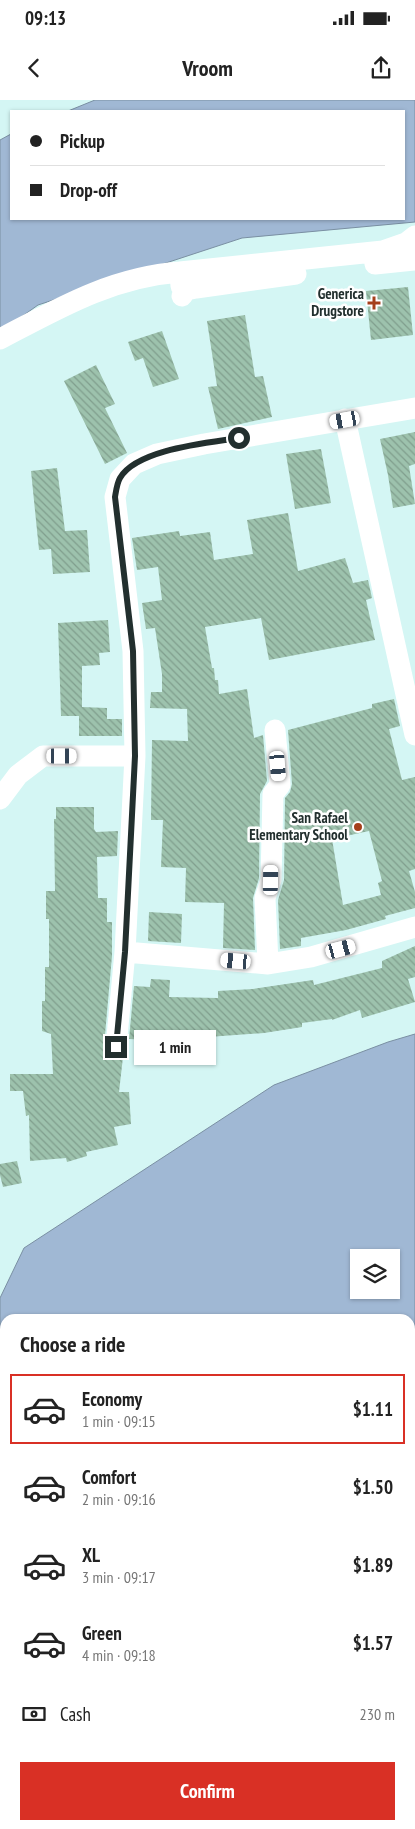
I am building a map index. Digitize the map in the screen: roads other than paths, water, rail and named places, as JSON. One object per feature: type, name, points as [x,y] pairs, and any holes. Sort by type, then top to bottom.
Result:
[{"type":"street","points":[[0,339],[56,309],[109,285],[160,274],[383,251],[406,243],[415,236]]},
{"type":"street","points":[[180,272],[182,296],[186,290],[196,288],[368,264],[415,260]]},
{"type":"street","points":[[116,1047],[125,952],[135,756],[133,651],[115,497],[120,479],[134,464],[157,454],[204,444],[415,408]]},
{"type":"street","points":[[345,420],[415,735]]},
{"type":"street","points":[[268,964],[265,898],[271,880],[273,794],[280,785],[275,730]]},
{"type":"street","points":[[0,799],[18,774],[43,756],[135,756]]},
{"type":"street","points":[[125,952],[268,964],[311,957],[415,927]]},
{"type":"water","points":[[95,100],[415,100],[415,222],[242,238],[38,305],[0,332],[0,140],[10,135],[10,220],[405,220],[405,110],[70,110]]},
{"type":"water","points":[[415,1034],[415,1314],[0,1314],[0,1298],[24,1248],[274,1085],[388,1042]]},
{"type":"place","name":"Generica Drugstore","points":[[374,303]]},
{"type":"place","name":"San Rafael Elementary School","points":[[358,827]]}]
